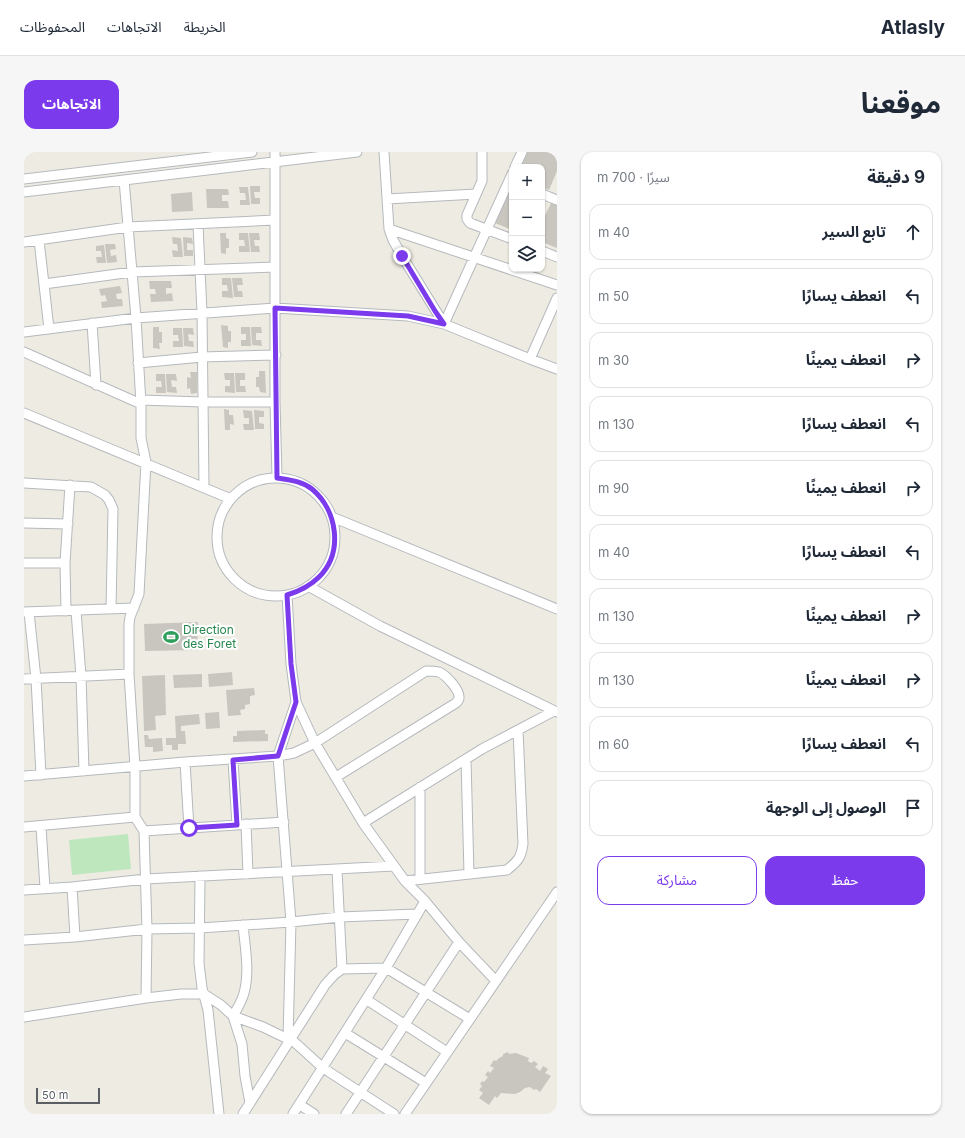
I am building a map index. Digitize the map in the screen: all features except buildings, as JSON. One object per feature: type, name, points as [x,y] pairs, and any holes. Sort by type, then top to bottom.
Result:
[{"type":"street","points":[[24,179],[252,152]]},
{"type":"street","points":[[275,152],[277,478]]},
{"type":"street","points":[[24,192],[357,152]]},
{"type":"street","points":[[384,152],[389,229],[402,256],[444,324]]},
{"type":"street","points":[[482,152],[482,181],[467,215],[467,219],[470,223],[509,238]]},
{"type":"street","points":[[516,164],[522,152]]},
{"type":"street","points":[[124,180],[136,318],[141,438],[146,462],[139,594],[130,617],[129,624],[129,674],[135,767],[135,817],[144,831],[147,929],[146,998]]},
{"type":"street","points":[[444,324],[473,257],[509,182]]},
{"type":"street","points":[[387,199],[476,194]]},
{"type":"street","points":[[545,195],[557,200]]},
{"type":"street","points":[[24,242],[128,227],[276,220]]},
{"type":"street","points":[[198,224],[202,313],[204,487]]},
{"type":"street","points":[[389,229],[557,285]]},
{"type":"street","points":[[39,240],[50,329]]},
{"type":"street","points":[[545,252],[557,257]]},
{"type":"street","points":[[44,284],[132,272],[275,267]]},
{"type":"street","points":[[530,359],[557,298]]},
{"type":"street","points":[[24,332],[136,318],[275,308],[408,316],[444,324],[557,369]]},
{"type":"street","points":[[92,323],[96,385]]},
{"type":"street","points":[[24,352],[96,385],[140,402],[276,402]]},
{"type":"street","points":[[138,363],[202,357],[276,355]]},
{"type":"street","points":[[24,413],[146,462],[231,499]]},
{"type":"street","points":[[277,478],[295,480],[311,489],[324,501],[332,517],[335,533],[334,548],[329,563],[320,576],[308,586],[287,595],[269,595],[252,591],[236,581],[225,567],[218,550],[217,532],[222,514],[231,499],[244,487],[260,480],[277,478]]},
{"type":"street","points":[[24,483],[91,487],[100,491],[110,500],[113,509],[111,609]]},
{"type":"street","points":[[66,611],[66,563],[70,486]]},
{"type":"street","points":[[332,517],[557,609]]},
{"type":"street","points":[[24,523],[68,524]]},
{"type":"street","points":[[24,563],[66,563]]},
{"type":"street","points":[[308,586],[380,626],[556,711]]},
{"type":"street","points":[[287,595],[291,664],[296,702],[315,743],[363,823],[405,881],[425,901],[459,942],[496,981]]},
{"type":"street","points":[[41,775],[36,679],[27,612],[134,608]]},
{"type":"street","points":[[76,611],[81,676],[84,771]]},
{"type":"street","points":[[24,776],[294,754],[315,743],[426,671],[441,673],[448,678],[458,693],[459,698],[456,704],[336,777]]},
{"type":"street","points":[[24,679],[129,674]]},
{"type":"street","points":[[290,1039],[291,922],[278,756],[296,702]]},
{"type":"street","points":[[363,823],[466,759],[556,711]]},
{"type":"street","points":[[405,881],[507,870],[516,863],[522,854],[524,844],[518,730]]},
{"type":"street","points":[[466,759],[469,874]]},
{"type":"street","points":[[233,760],[248,874]]},
{"type":"street","points":[[185,762],[189,828]]},
{"type":"street","points":[[420,787],[420,879]]},
{"type":"street","points":[[24,827],[135,817]]},
{"type":"street","points":[[144,831],[284,822]]},
{"type":"street","points":[[40,826],[45,888]]},
{"type":"street","points":[[24,890],[72,887],[146,879],[394,866]]},
{"type":"street","points":[[337,870],[342,969]]},
{"type":"street","points":[[200,876],[199,963],[201,980],[208,1010],[219,1114]]},
{"type":"street","points":[[72,887],[75,937]]},
{"type":"street","points":[[405,1114],[557,892]]},
{"type":"street","points":[[294,1114],[367,1000],[425,901]]},
{"type":"street","points":[[24,940],[75,937],[147,929],[200,928],[340,917],[417,914]]},
{"type":"street","points":[[243,925],[247,964],[246,982],[244,995],[233,1016],[242,1044],[245,1076],[250,1103]]},
{"type":"street","points":[[346,1114],[459,942]]},
{"type":"street","points":[[243,1114],[325,985],[342,969],[386,968],[470,1018]]},
{"type":"street","points":[[24,1017],[146,998],[181,994],[204,994],[221,1005],[233,1016],[290,1039],[323,1068],[394,1114]]},
{"type":"street","points":[[367,1000],[447,1052]]},
{"type":"street","points":[[345,1033],[426,1083]]},
{"type":"street","points":[[300,1105],[314,1114]]},
{"type":"green space","points":[[128,834],[131,869],[72,875],[69,840]]},
{"type":"place","name":"Direction des Foret","points":[[171,637]]},
{"type":"route","points":[[189,828],[237,825],[233,760],[278,756],[296,702],[291,664],[287,595],[308,586],[320,576],[329,563],[334,548],[335,533],[332,517],[324,501],[311,489],[295,480],[277,478],[275,308],[408,316],[444,324],[402,256]]}]
